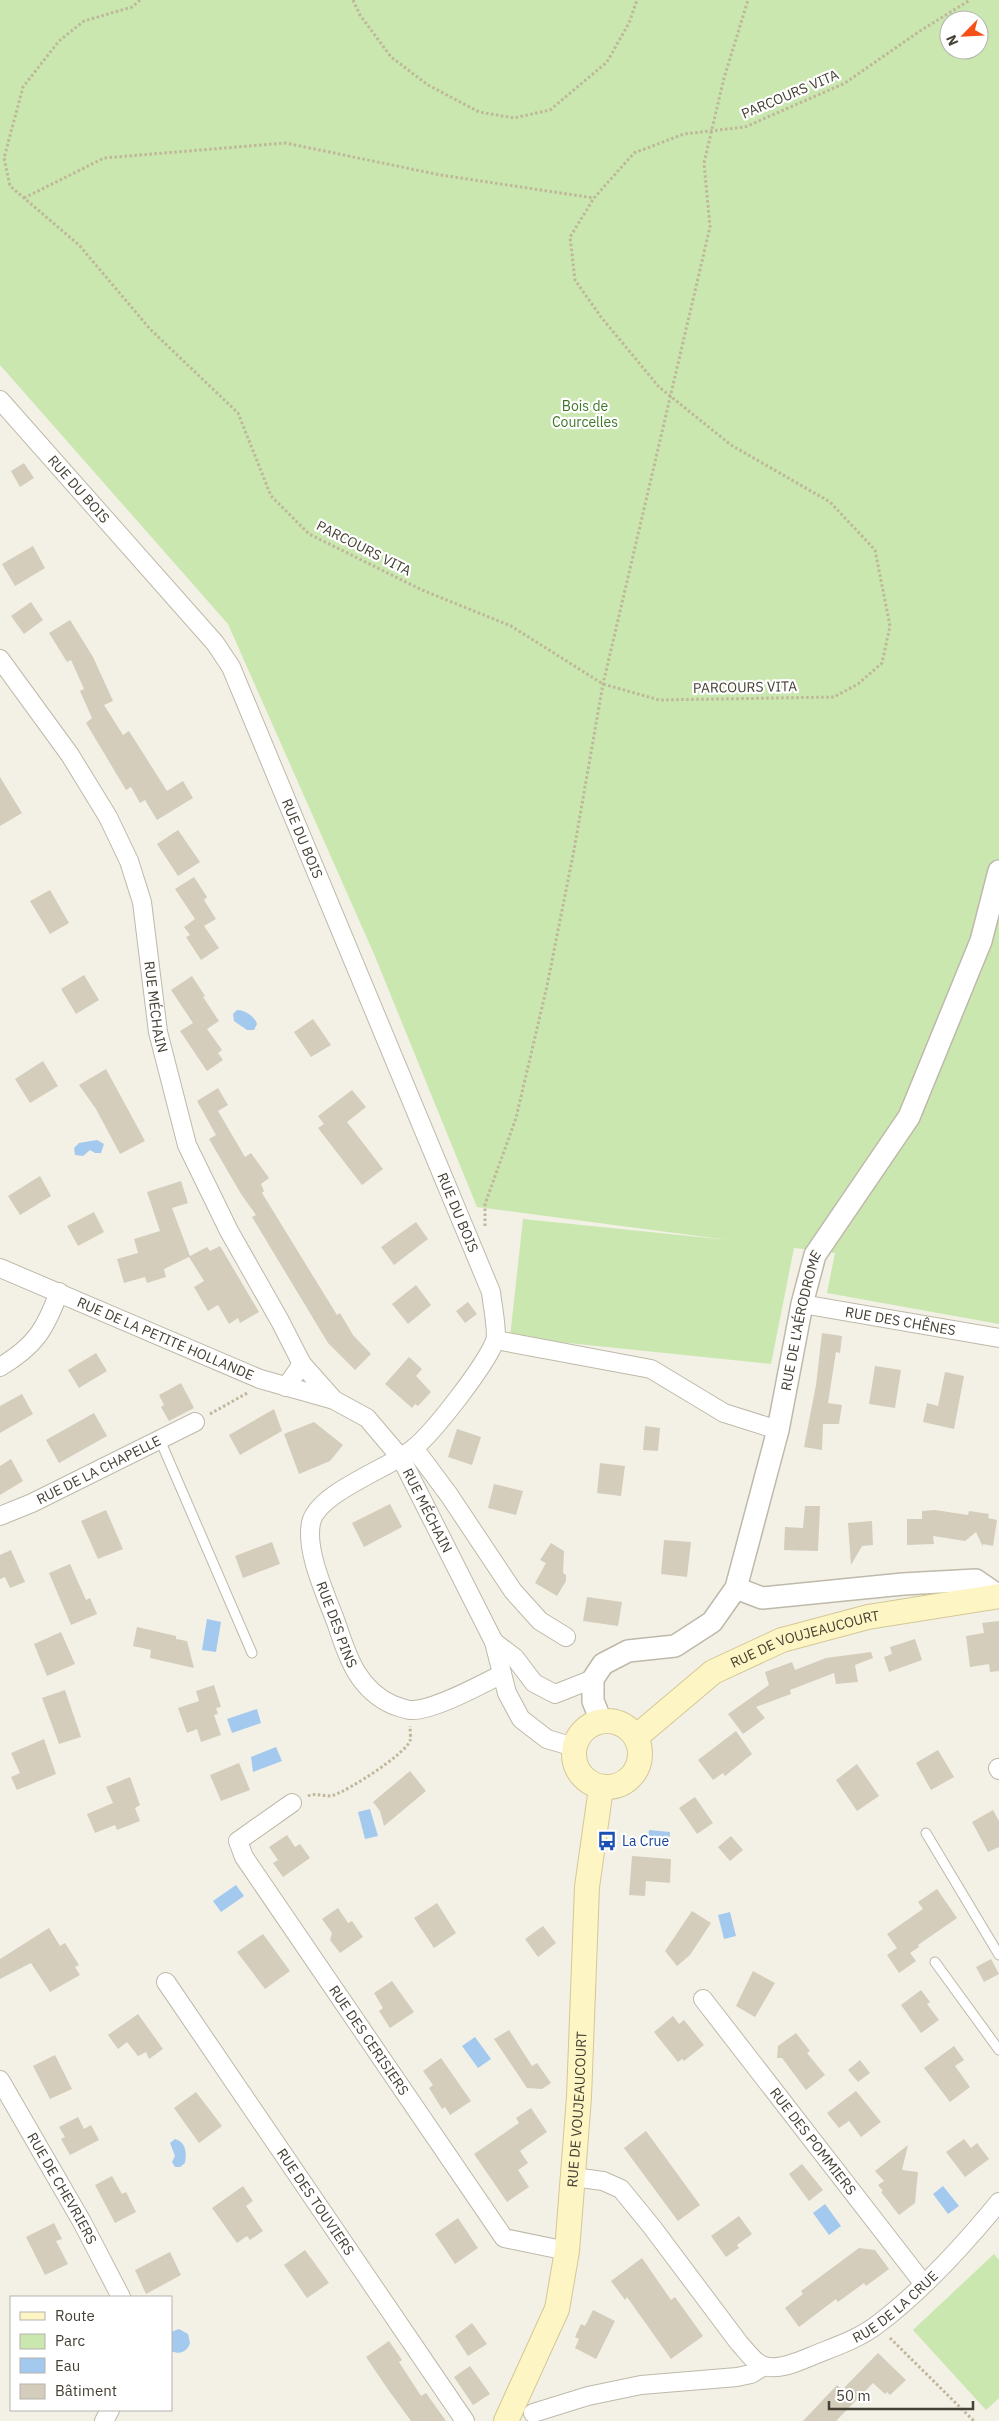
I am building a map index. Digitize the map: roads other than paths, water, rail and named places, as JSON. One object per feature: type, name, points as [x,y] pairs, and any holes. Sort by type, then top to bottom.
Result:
[{"type":"main road","name":"RUE DE VOUJEAUCOURT","points":[[636,1737],[713,1672],[782,1640],[868,1617],[999,1596]]},
{"type":"main road","points":[[601,1721],[621,1723],[636,1737],[641,1756],[635,1774],[620,1786],[601,1788],[585,1780],[575,1765],[574,1747],[579,1735],[589,1726],[601,1721]]},
{"type":"main road","name":"RUE DE VOUJEAUCOURT","points":[[506,2421],[557,2309],[567,2251],[579,2097],[587,1887],[601,1788]]},
{"type":"street","name":"RUE DU BOIS","points":[[0,400],[215,643],[231,667],[491,1292],[496,1340]]},
{"type":"street","name":"RUE MÉCHAIN","points":[[0,659],[70,755],[108,816],[129,861],[142,902],[158,1032],[187,1145],[229,1232],[280,1321],[302,1364],[334,1400],[366,1418],[408,1453],[449,1495],[513,1591],[540,1621],[566,1637]]},
{"type":"street","name":"RUE DE L'AÉRODROME","points":[[594,1679],[603,1664],[628,1651],[675,1646],[712,1622],[736,1588],[778,1430],[802,1304],[814,1254],[909,1117],[981,941],[999,871]]},
{"type":"street","name":"RUE DE LA PETITE HOLLANDE","points":[[0,1268],[260,1379],[334,1400]]},
{"type":"street","points":[[0,1367],[19,1356],[48,1323],[60,1292]]},
{"type":"street","name":"RUE DES CHÊNES","points":[[802,1304],[999,1338]]},
{"type":"street","points":[[408,1453],[464,1391],[496,1340],[651,1369],[724,1413],[778,1430]]},
{"type":"street","points":[[286,1387],[302,1364]]},
{"type":"street","name":"RUE DE LA CHAPELLE","points":[[0,1516],[32,1503],[195,1422]]},
{"type":"street","name":"RUE MÉCHAIN","points":[[408,1453],[494,1642],[507,1693],[521,1719],[547,1739],[574,1747]]},
{"type":"street","name":"RUE DES PINS","points":[[408,1453],[370,1474],[319,1508],[311,1521],[309,1539],[338,1630],[359,1678],[369,1691],[386,1702],[410,1710],[434,1705],[502,1674]]},
{"type":"street","points":[[736,1588],[762,1598],[903,1584],[976,1580],[999,1596]]},
{"type":"street","name":"RUE MÉCHAIN","points":[[494,1642],[515,1658],[534,1684],[555,1694],[594,1679]]},
{"type":"street","points":[[594,1679],[593,1701],[601,1721]]},
{"type":"street","name":"RUE DES CERISIERS","points":[[292,1803],[238,1841],[244,1857],[504,2238],[567,2251]]},
{"type":"street","name":"RUE DES TOUVIERS","points":[[166,1982],[465,2421]]},
{"type":"street","name":"RUE DES POMMIERS","points":[[704,1999],[923,2283]]},
{"type":"street","name":"RUE DE CHEVRIERS","points":[[0,2080],[82,2222],[120,2296]]},
{"type":"street","points":[[573,2177],[603,2181],[621,2189],[739,2343],[754,2360],[764,2366]]},
{"type":"street","name":"RUE DE LA CRUE","points":[[533,2414],[588,2396],[641,2385],[737,2377],[752,2374],[764,2366],[778,2367],[804,2360],[843,2344],[877,2325],[971,2236],[999,2202]]},
{"type":"lane","points":[[160,1440],[252,1652]]},
{"type":"lane","points":[[926,1833],[999,1954]]},
{"type":"lane","points":[[935,1962],[999,2050]]},
{"type":"water","points":[[237,1010],[252,1016],[257,1024],[254,1030],[247,1030],[234,1021],[233,1014]]},
{"type":"water","points":[[97,1140],[104,1144],[101,1153],[95,1153],[90,1150],[83,1156],[75,1155],[74,1148],[79,1143]]},
{"type":"water","points":[[207,1619],[221,1622],[216,1652],[202,1650]]},
{"type":"water","points":[[257,1709],[261,1723],[232,1733],[227,1719]]},
{"type":"water","points":[[276,1747],[282,1761],[253,1772],[251,1757]]},
{"type":"water","points":[[370,1809],[378,1836],[365,1839],[358,1812]]},
{"type":"water","points":[[649,1830],[670,1832],[669,1842],[648,1840]]},
{"type":"water","points":[[236,1885],[244,1896],[221,1912],[213,1901]]},
{"type":"water","points":[[730,1912],[736,1936],[724,1939],[718,1915]]},
{"type":"water","points":[[475,2037],[491,2059],[478,2068],[462,2046]]},
{"type":"water","points":[[175,2139],[184,2145],[186,2152],[185,2163],[180,2167],[175,2167],[172,2162],[175,2156],[170,2143]]},
{"type":"water","points":[[943,2186],[959,2206],[948,2214],[933,2194]]},
{"type":"water","points":[[825,2204],[841,2226],[829,2235],[813,2213]]},
{"type":"water","points":[[179,2329],[188,2334],[190,2343],[185,2351],[180,2353],[172,2351],[172,2332]]},
{"type":"place","name":"La Crue","points":[[607,1841]]},
{"type":"park label","name":"Bois de Courcelles","points":[[585,414]]}]
